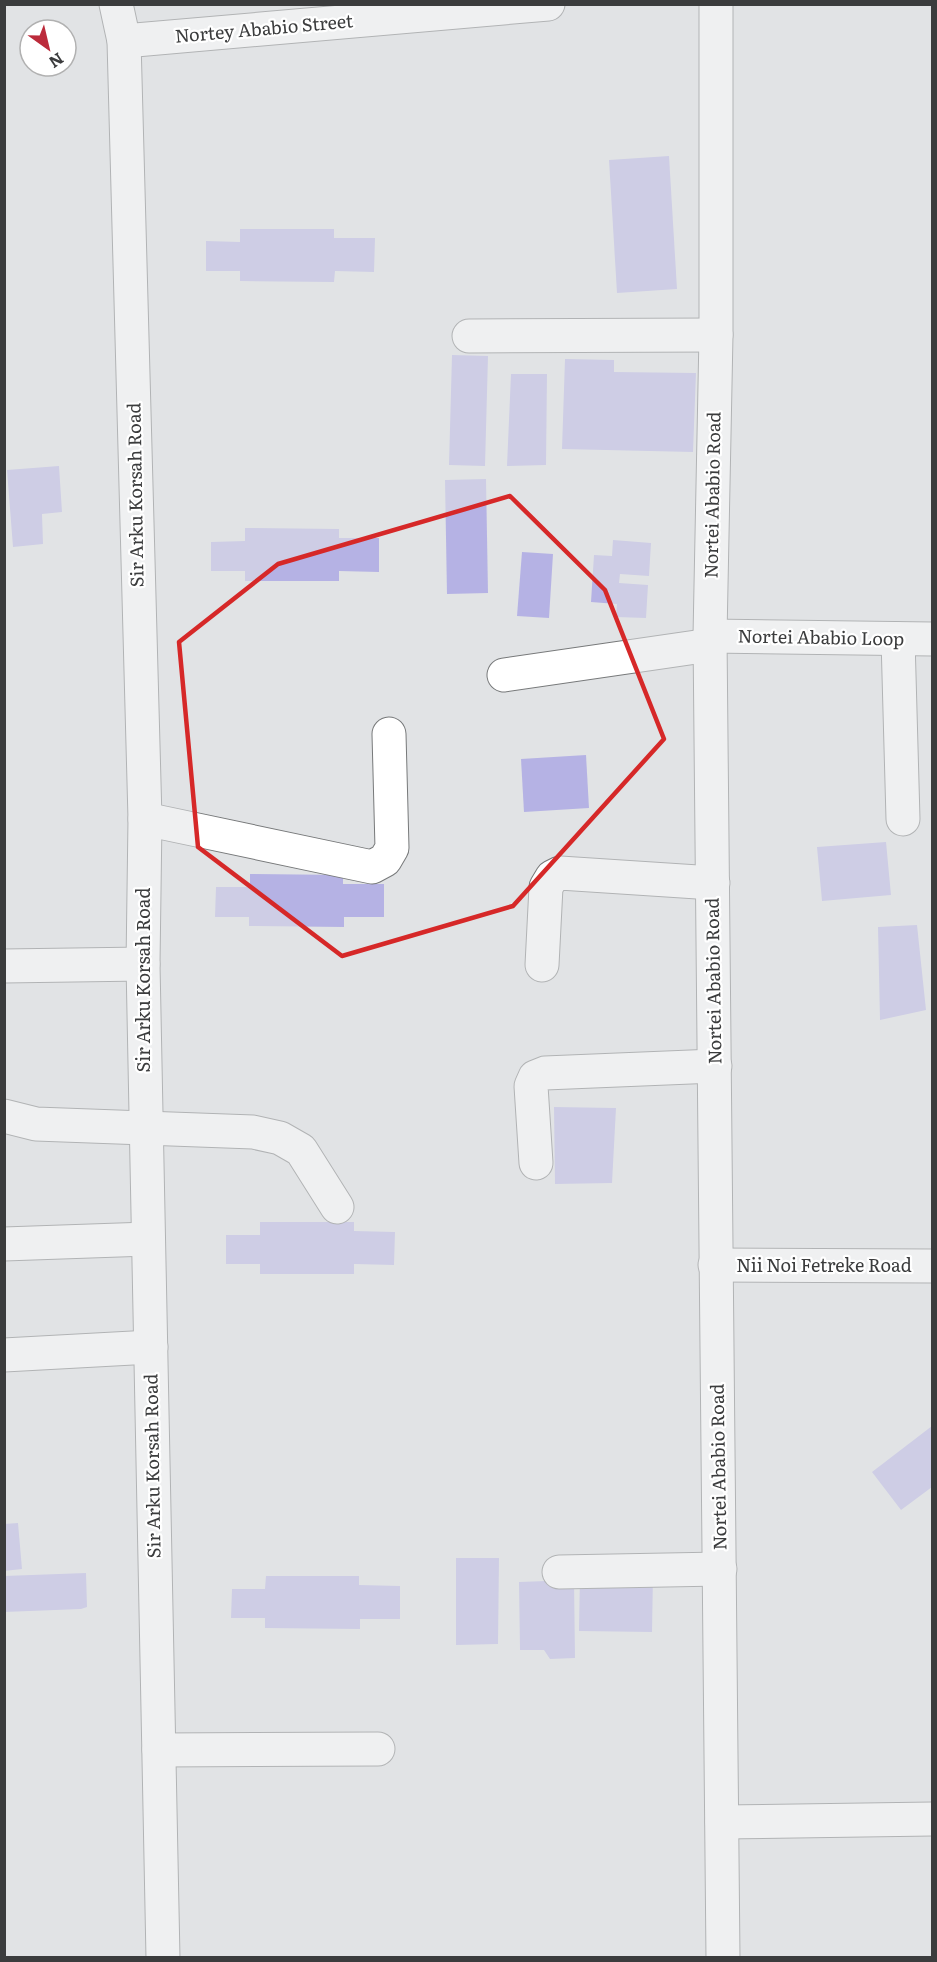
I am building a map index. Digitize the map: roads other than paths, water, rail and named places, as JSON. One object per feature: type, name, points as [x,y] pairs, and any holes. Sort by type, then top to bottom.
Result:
[{"type":"street","name":"Sir Arku Korsah Road","points":[[116,4],[124,41],[145,819],[143,964],[163,1958]]},
{"type":"street","name":"Nortey Ababio Street","points":[[124,41],[548,4]]},
{"type":"street","name":"Nortei Ababio Road","points":[[716,4],[716,334],[710,641],[723,1958]]},
{"type":"street","points":[[469,336],[716,334]]},
{"type":"street","points":[[897,639],[903,819]]},
{"type":"street","name":"Nortei Ababio Loop","points":[[504,675],[710,641],[933,639]]},
{"type":"street","points":[[145,819],[372,867],[385,860],[393,848],[389,734]]},
{"type":"street","points":[[542,965],[546,887],[552,877],[560,873],[713,883]]},
{"type":"street","points":[[4,966],[143,964]]},
{"type":"street","points":[[536,1163],[531,1086],[535,1077],[544,1073],[715,1066]]},
{"type":"street","points":[[4,1116],[36,1124],[253,1132],[280,1138],[301,1150],[337,1208]]},
{"type":"street","points":[[4,1244],[148,1239]]},
{"type":"street","name":"Nii Noi Fetreke Road","points":[[715,1265],[933,1266]]},
{"type":"street","points":[[4,1355],[151,1347]]},
{"type":"street","points":[[559,1572],[720,1569]]},
{"type":"street","points":[[159,1750],[378,1749]]},
{"type":"street","points":[[722,1822],[933,1819]]}]
